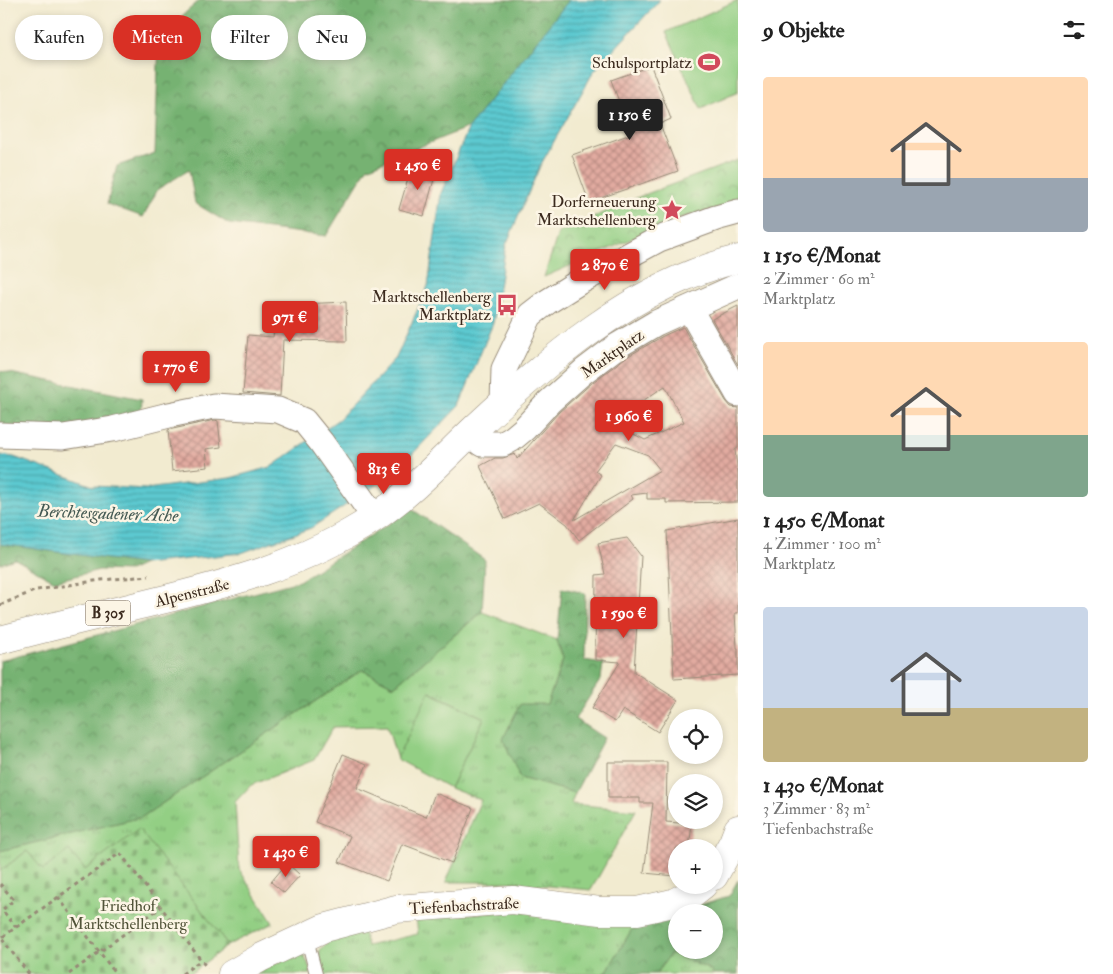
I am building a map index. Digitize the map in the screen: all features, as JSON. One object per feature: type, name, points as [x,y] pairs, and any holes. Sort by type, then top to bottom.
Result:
[{"type":"main road","name":"B 305","points":[[375,518],[401,499],[502,403],[551,361],[606,319],[644,297],[689,276],[738,259]]},
{"type":"main road","name":"Alpenstraße","points":[[0,640],[248,578],[296,560],[342,538],[375,518]]},
{"type":"main road","points":[[723,859],[738,829]]},
{"type":"main road","name":"Tiefenbachstraße","points":[[219,971],[260,958],[324,928],[396,909],[513,900],[600,911],[637,911],[674,903],[690,894]]},
{"type":"street","points":[[502,403],[504,369],[530,314],[579,282],[659,239],[738,212]]},
{"type":"street","name":"Marktplatz","points":[[470,434],[482,444],[502,444],[524,429],[549,402],[584,371],[617,346],[656,323],[738,286]]},
{"type":"street","points":[[689,308],[738,394]]},
{"type":"street","points":[[0,435],[63,436],[112,429],[169,414],[214,406],[278,410],[304,421],[375,518]]},
{"type":"lane","points":[[306,935],[316,974]]},
{"type":"path","points":[[0,605],[36,590],[101,580],[150,576]]},
{"type":"path","points":[[29,974],[1,938],[120,853],[201,960],[219,971]]},
{"type":"path","points":[[0,884],[14,900],[2,910],[16,927]]},
{"type":"path","points":[[58,897],[116,974]]},
{"type":"path","points":[[69,974],[161,907]]},
{"type":"path","points":[[182,974],[201,960]]},
{"type":"green space","points":[[200,0],[569,0],[469,127],[367,168],[326,236],[229,224],[195,203],[189,170],[158,189],[143,217],[107,204],[117,166],[155,153],[158,60],[201,60],[201,15],[183,15]]},
{"type":"green space","name":"Schulsportplatz","points":[[738,0],[738,92],[701,109],[666,32]]},
{"type":"green space","points":[[738,160],[738,203],[680,218],[544,277],[558,233],[641,196]]},
{"type":"green space","points":[[0,371],[142,399],[141,415],[65,428],[0,428]]},
{"type":"green space","points":[[412,509],[485,560],[482,612],[394,686],[362,670],[142,817],[0,851],[0,661],[299,581]]},
{"type":"green space","points":[[0,544],[144,564],[129,571],[99,570],[55,581],[15,559],[0,564]]},
{"type":"green space","points":[[562,588],[585,593],[584,660],[603,663],[601,679],[575,719],[604,738],[575,793],[520,778],[503,739],[520,704],[547,704],[563,660],[557,640]]},
{"type":"green space","points":[[482,612],[557,640],[563,660],[520,778],[575,793],[571,804],[636,810],[591,890],[508,882],[446,882],[481,800],[450,788],[484,718],[430,692],[397,759],[387,726],[333,727],[314,760],[251,785],[235,802],[239,869],[273,923],[228,945],[139,830],[85,870],[42,870],[27,851],[0,871],[0,851],[142,817],[362,670],[394,686]]},
{"type":"green space","points":[[429,692],[484,718],[450,788],[397,759]]},
{"type":"green space","name":"Friedhof Marktschellenberg","points":[[139,829],[228,945],[190,974],[0,974],[0,871],[27,851],[43,870],[69,850],[85,870]]},
{"type":"green space","points":[[738,880],[738,974],[713,974],[711,970],[685,959],[723,959],[723,904],[702,904],[729,896]]},
{"type":"green space","points":[[522,911],[635,924],[607,971],[602,974],[322,974],[319,963],[320,950],[331,940],[363,928],[367,946],[418,934],[416,917]]},
{"type":"green space","points":[[668,914],[668,957],[656,974],[602,974],[607,971],[635,924]]},
{"type":"green space","points":[[295,954],[303,955],[308,963],[311,974],[255,974]]},
{"type":"green space","points":[[668,956],[668,959],[684,959],[711,970],[713,974],[656,974]]},
{"type":"water","name":"Berchtesgadener Ache","points":[[569,0],[660,0],[594,71],[540,166],[506,245],[493,323],[459,406],[392,475],[311,528],[241,553],[144,564],[0,544],[0,455],[14,457],[93,486],[146,489],[230,478],[271,467],[339,419],[396,358],[428,286],[441,193],[469,127]]},
{"type":"building","points":[[651,66],[671,119],[660,124],[678,171],[589,202],[572,155],[631,134],[611,80]]},
{"type":"building","points":[[412,165],[436,172],[424,216],[399,209]]},
{"type":"building","points":[[346,302],[347,341],[283,340],[280,396],[243,393],[248,335],[273,337],[276,314],[299,312],[299,304]]},
{"type":"building","points":[[738,306],[738,365],[712,319]]},
{"type":"building","points":[[683,327],[726,401],[731,407],[738,408],[738,448],[735,450],[738,474],[738,502],[666,503],[666,499],[647,499],[647,493],[631,495],[633,499],[579,540],[567,524],[539,503],[505,519],[480,466],[495,458],[503,458],[515,454],[517,459],[559,412],[593,382],[625,358]],"holes":[[[665,386],[684,422],[645,440],[611,422]],[[616,443],[648,455],[660,470],[574,520],[601,475],[595,471]]]},
{"type":"building","points":[[215,420],[218,421],[221,447],[206,449],[208,467],[172,471],[168,430]]},
{"type":"building","points":[[738,518],[738,613],[735,613],[738,675],[674,679],[667,531]]},
{"type":"building","points":[[627,538],[641,556],[634,672],[678,700],[672,709],[668,709],[668,716],[658,732],[623,710],[615,722],[592,708],[620,662],[595,660],[596,575],[605,574],[598,543]]},
{"type":"building","points":[[343,754],[367,764],[357,788],[426,817],[435,793],[473,808],[452,863],[402,844],[387,881],[339,862],[350,836],[315,822]]},
{"type":"building","points":[[608,762],[667,762],[666,822],[668,822],[668,829],[691,829],[690,839],[668,839],[668,875],[644,873],[653,803],[640,803],[640,798],[608,798]]},
{"type":"building","points":[[287,863],[300,875],[284,893],[271,882]]},
{"type":"place","name":"Schulsportplatz","points":[[709,62]]},
{"type":"place","name":"Dorferneuerung Marktschellenberg","points":[[672,210]]},
{"type":"place","name":"Marktschellenberg Marktplatz","points":[[507,305]]}]
